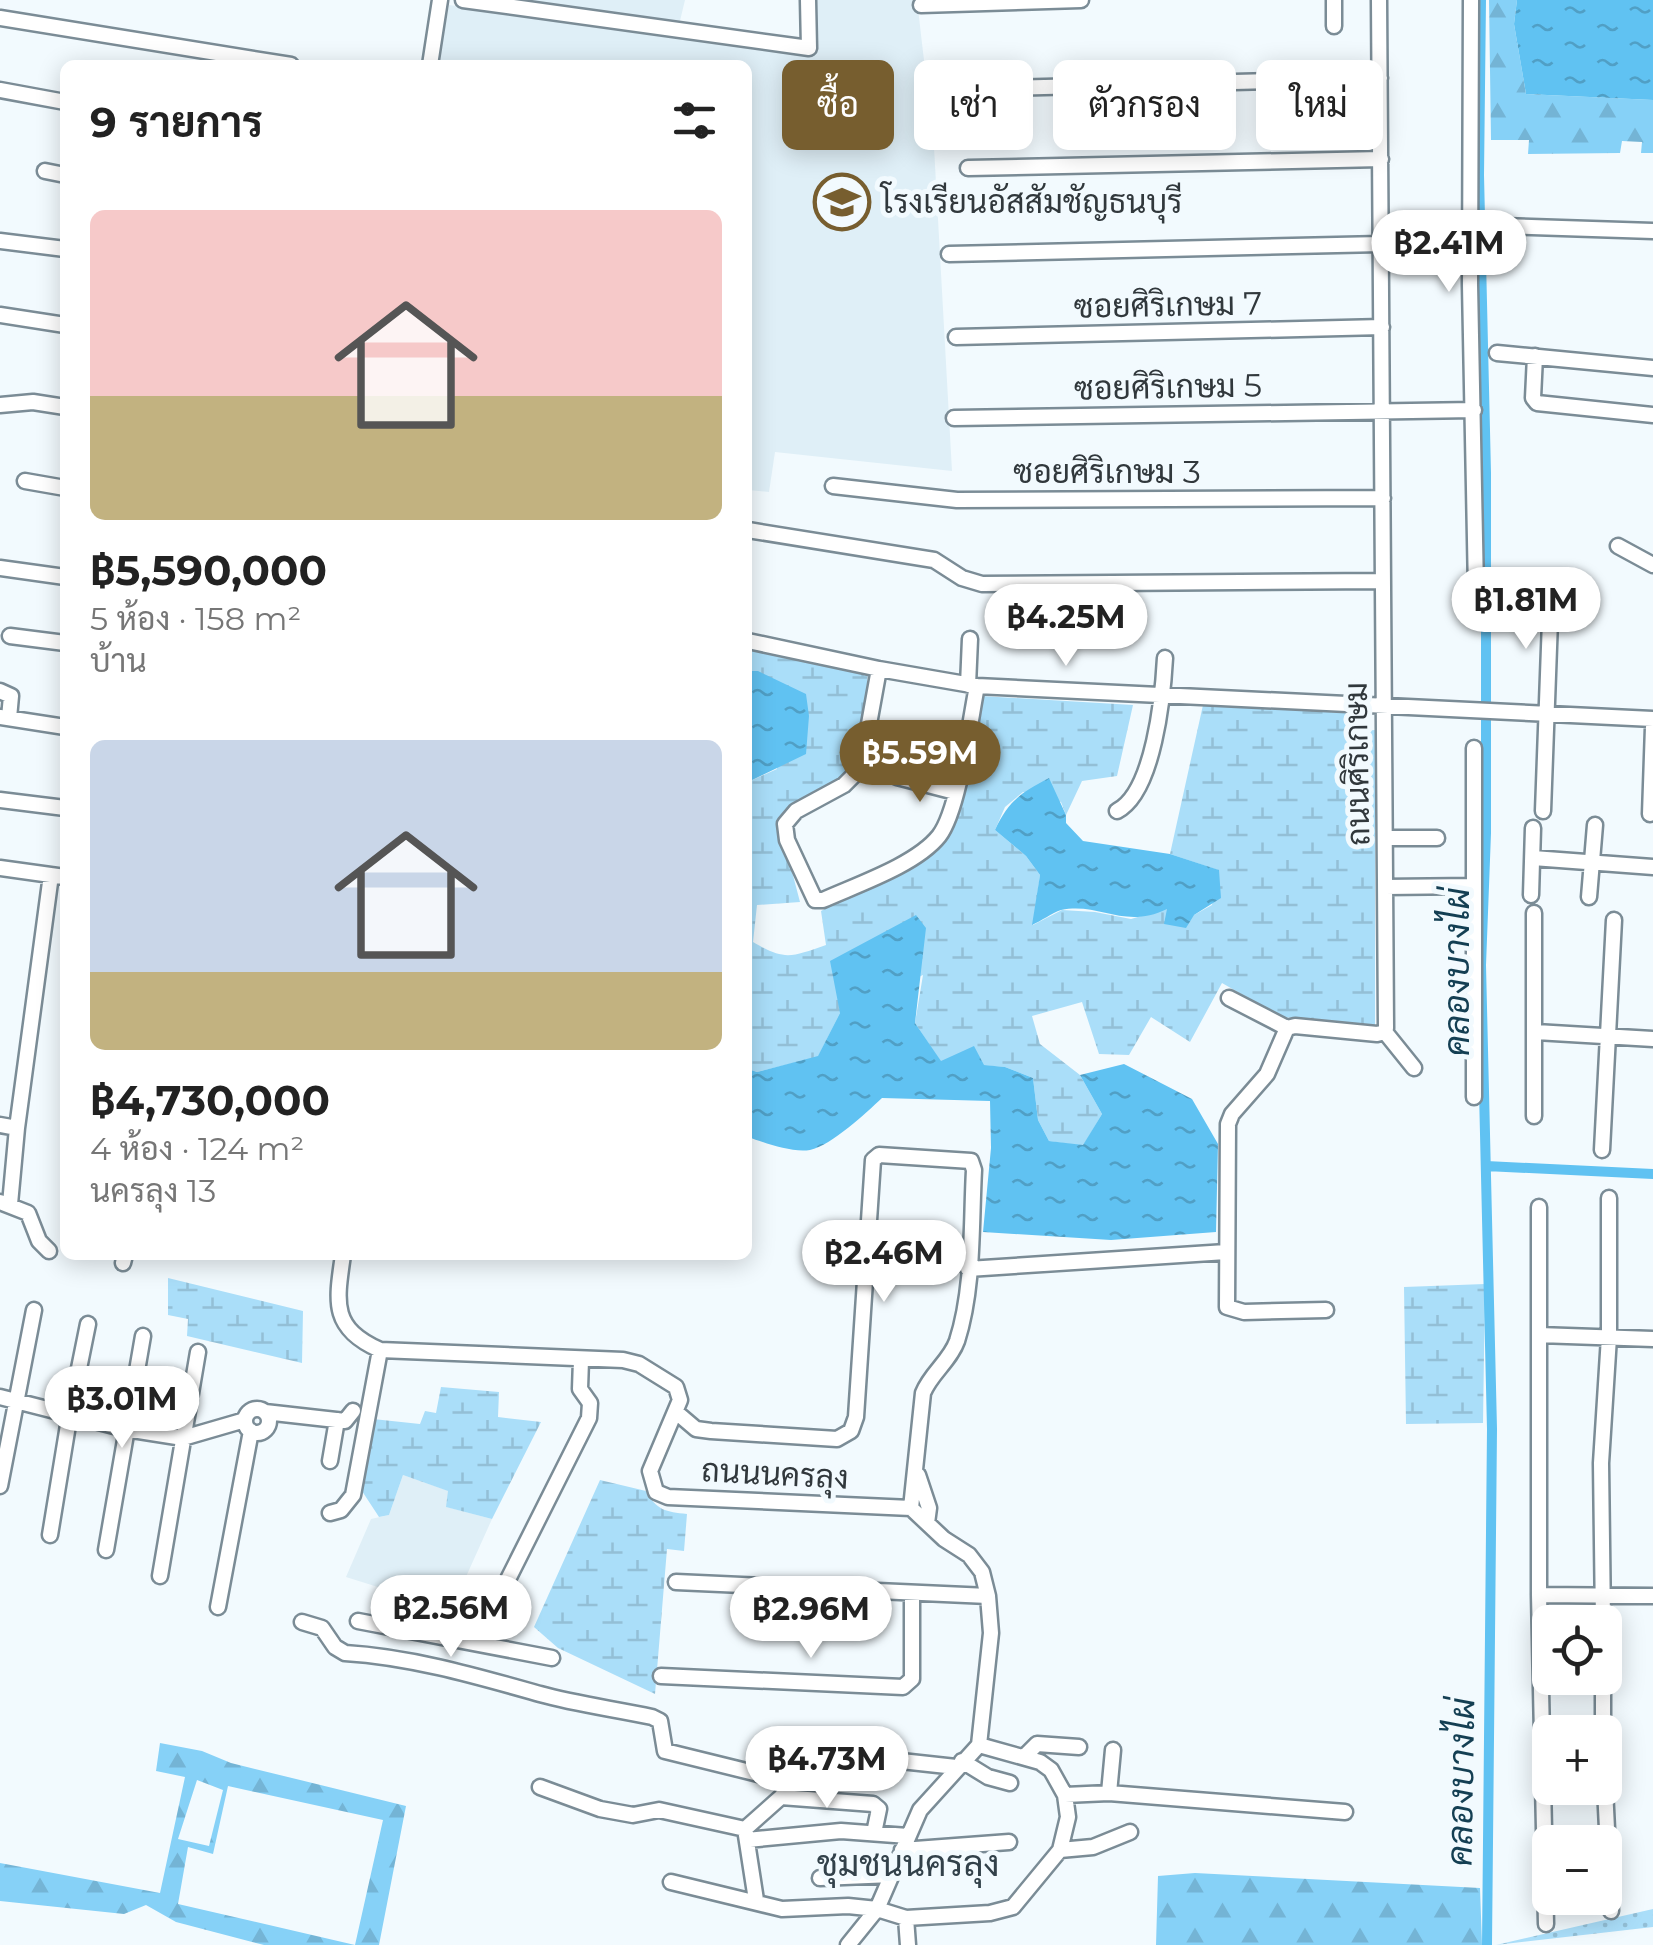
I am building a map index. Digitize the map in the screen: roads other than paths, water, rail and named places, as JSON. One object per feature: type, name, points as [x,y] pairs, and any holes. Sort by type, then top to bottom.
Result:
[{"type":"street","points":[[431,60],[437,0]]},
{"type":"street","points":[[464,0],[810,48],[808,0]]},
{"type":"street","points":[[921,4],[1081,0]]},
{"type":"street","points":[[1334,0],[1334,26]]},
{"type":"street","name":"ถนนศิริเกษม","points":[[1379,0],[1380,60]]},
{"type":"street","points":[[1470,0],[1479,225],[1474,410],[1476,590]]},
{"type":"street","points":[[0,18],[260,60]]},
{"type":"street","points":[[1033,87],[1256,81]]},
{"type":"street","points":[[0,90],[60,101]]},
{"type":"street","name":"ถนนศิริเกษม","points":[[1380,150],[1385,1032]]},
{"type":"street","points":[[968,168],[1380,159]]},
{"type":"street","points":[[45,172],[60,174]]},
{"type":"street","points":[[1479,225],[1653,231]]},
{"type":"street","points":[[0,241],[60,248]]},
{"type":"street","points":[[949,254],[1381,244]]},
{"type":"street","points":[[0,315],[60,324]]},
{"type":"street","name":"ซอยศิริเกษม 7","points":[[956,337],[1382,327]]},
{"type":"street","points":[[1498,353],[1653,368]]},
{"type":"street","points":[[1535,356],[1533,398],[1538,403],[1653,415]]},
{"type":"street","points":[[0,405],[34,402],[60,406]]},
{"type":"street","name":"ซอยศิริเกษม 5","points":[[954,418],[1474,410]]},
{"type":"street","points":[[26,481],[60,487]]},
{"type":"street","name":"ซอยศิริเกษม 3","points":[[833,486],[957,500],[1383,498]]},
{"type":"street","points":[[752,531],[934,560],[962,578],[982,584],[1383,581]]},
{"type":"street","points":[[1618,546],[1653,565]]},
{"type":"street","points":[[0,568],[60,577]]},
{"type":"street","points":[[1543,811],[1551,593]]},
{"type":"street","points":[[10,636],[60,642]]},
{"type":"street","points":[[880,669],[861,768],[844,785],[796,811],[785,824],[787,840],[812,898],[823,900],[869,879],[934,842],[946,824],[973,685],[970,638]]},
{"type":"street","points":[[752,642],[973,685],[1653,719]]},
{"type":"street","points":[[1117,811],[1138,786],[1152,746],[1165,658]]},
{"type":"street","points":[[0,690],[11,696],[4,718],[60,726]]},
{"type":"street","points":[[1650,814],[1653,727]]},
{"type":"street","points":[[1474,748],[1474,1097]]},
{"type":"street","points":[[896,776],[955,792]]},
{"type":"street","points":[[0,800],[60,807]]},
{"type":"street","points":[[1589,897],[1595,825]]},
{"type":"street","points":[[1531,895],[1533,828]]},
{"type":"street","points":[[1385,838],[1437,838]]},
{"type":"street","points":[[1532,858],[1653,867]]},
{"type":"street","points":[[0,868],[58,876],[5,1203],[28,1212],[39,1241],[48,1251]]},
{"type":"street","points":[[1385,887],[1474,886]]},
{"type":"street","points":[[1534,912],[1534,1116]]},
{"type":"street","points":[[1602,1150],[1614,920]]},
{"type":"street","points":[[1229,998],[1287,1028],[1385,1032],[1414,1068]]},
{"type":"street","points":[[1287,1028],[1267,1074],[1228,1124],[1227,1306],[1233,1310],[1326,1310]]},
{"type":"street","points":[[1536,1032],[1653,1039]]},
{"type":"street","points":[[0,1125],[16,1128]]},
{"type":"street","points":[[676,1412],[696,1429],[711,1432],[837,1439],[851,1431],[856,1417],[872,1164],[876,1156],[971,1161],[974,1170],[964,1311],[956,1345],[928,1380],[920,1402],[911,1508],[978,1563],[988,1596],[991,1633],[979,1745],[920,1810],[876,1909],[848,1945]]},
{"type":"street","points":[[1603,1605],[1601,1463],[1609,1337],[1609,1198]]},
{"type":"street","points":[[1539,1207],[1539,1596],[1546,1924]]},
{"type":"street","points":[[968,1269],[1226,1252]]},
{"type":"street","points":[[330,1513],[341,1510],[354,1495],[380,1350],[348,1330],[340,1315],[343,1260]]},
{"type":"street","points":[[0,1486],[7,1399],[34,1310]]},
{"type":"street","points":[[50,1535],[88,1324]]},
{"type":"street","points":[[1539,1335],[1653,1338]]},
{"type":"street","points":[[106,1550],[144,1336]]},
{"type":"street","name":"ถนนนครลุง","points":[[380,1350],[623,1360],[639,1364],[676,1387],[680,1400],[650,1471],[656,1492],[668,1497],[911,1508]]},
{"type":"street","points":[[160,1576],[198,1352]]},
{"type":"street","points":[[476,1642],[588,1418],[590,1404],[580,1389],[581,1360]]},
{"type":"street","points":[[7,1399],[126,1429],[184,1438],[248,1426],[258,1433],[269,1422],[265,1412],[344,1421],[358,1395],[371,1388]]},
{"type":"street","points":[[330,1461],[337,1420]]},
{"type":"street","points":[[218,1607],[248,1426]]},
{"type":"street","points":[[916,1469],[927,1498],[927,1523]]},
{"type":"street","points":[[676,1582],[988,1596]]},
{"type":"street","points":[[387,1626],[392,1591]]},
{"type":"street","points":[[661,1676],[904,1687],[912,1679],[912,1594]]},
{"type":"street","points":[[1539,1596],[1653,1596]]},
{"type":"street","points":[[358,1621],[552,1658]]},
{"type":"street","points":[[302,1622],[322,1628],[335,1648],[345,1653],[414,1662],[652,1717],[660,1721],[665,1751],[791,1782]]},
{"type":"street","points":[[1024,1757],[1036,1744],[1079,1748]]},
{"type":"street","points":[[670,1882],[782,1909],[848,1906],[906,1918],[990,1913],[1012,1907],[1060,1850],[1067,1830],[1064,1795],[1051,1770],[1040,1762],[979,1745]]},
{"type":"street","points":[[1110,1793],[1113,1750]]},
{"type":"street","points":[[746,1834],[810,1759],[828,1753],[959,1764],[1010,1782]]},
{"type":"street","points":[[540,1786],[612,1811],[639,1815],[660,1810],[746,1834],[841,1831],[874,1833],[905,1843],[1009,1842]]},
{"type":"street","points":[[1064,1795],[1110,1793],[1345,1812]]},
{"type":"street","points":[[780,1797],[873,1804],[879,1809],[874,1833]]},
{"type":"street","points":[[1060,1850],[1093,1847],[1130,1832]]},
{"type":"street","points":[[746,1834],[756,1900]]},
{"type":"street","points":[[820,1878],[892,1876]]},
{"type":"street","points":[[906,1918],[908,1945]]},
{"type":"water","points":[[1517,0],[1653,0],[1653,100],[1526,94],[1514,24]]},
{"type":"water","points":[[752,671],[806,694],[806,754],[752,780]]},
{"type":"water","points":[[1049,778],[1066,823],[1083,841],[1170,854],[1219,870],[1221,898],[1194,915],[1186,928],[1164,924],[1167,909],[1138,917],[1088,909],[1061,910],[1032,925],[1040,875],[1026,856],[995,830],[1017,798]]},
{"type":"water","points":[[916,915],[926,928],[915,1023],[941,1061],[974,1046],[984,1065],[1005,1067],[1033,1078],[1038,1120],[1049,1141],[1083,1145],[1102,1114],[1080,1075],[1124,1064],[1192,1099],[1218,1144],[1216,1232],[1111,1240],[983,1232],[991,1148],[990,1101],[882,1098],[838,1135],[810,1150],[787,1149],[752,1138],[752,1070],[818,1056],[840,1013],[830,961]]},
{"type":"waterway","name":"คลองบางไผ่","points":[[1481,0],[1479,175],[1486,473],[1486,833],[1481,965],[1492,1429],[1487,1945]]},
{"type":"waterway","points":[[1486,1166],[1653,1174]]},
{"type":"place","name":"โรงเรียนอัสสัมชัญธนบุรี","points":[[842,202]]},
{"type":"district","name":"ชุมชนนครลุง","points":[[908,1864]]}]
